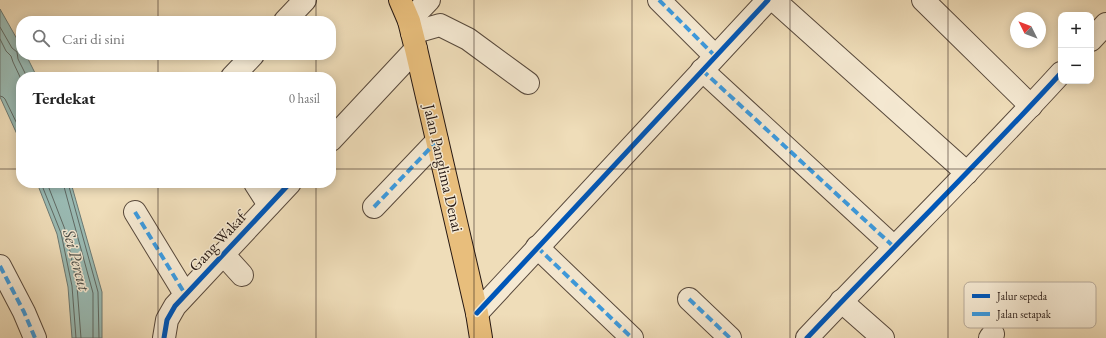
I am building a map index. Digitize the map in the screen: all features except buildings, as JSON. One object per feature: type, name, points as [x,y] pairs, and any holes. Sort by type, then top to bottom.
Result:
[{"type":"main road","name":"Jalan Panglima Denai","points":[[400,0],[412,34],[438,141],[477,313],[481,338]]},
{"type":"street","points":[[290,16],[305,0]]},
{"type":"street","points":[[336,133],[412,34],[429,0]]},
{"type":"street","points":[[658,0],[708,63],[894,247]]},
{"type":"street","points":[[477,313],[768,0]]},
{"type":"street","points":[[774,0],[967,173]]},
{"type":"street","points":[[923,0],[1031,106]]},
{"type":"street","points":[[1094,37],[1106,24]]},
{"type":"street","points":[[412,34],[440,25],[468,39],[528,83]]},
{"type":"street","points":[[237,72],[248,60]]},
{"type":"street","points":[[807,338],[841,301],[967,173],[1058,76]]},
{"type":"street","points":[[374,207],[438,141]]},
{"type":"street","points":[[259,188],[269,205]]},
{"type":"street","name":"Gang Wakaf","points":[[165,329],[175,306],[185,294],[285,188]]},
{"type":"street","points":[[135,212],[185,294]]},
{"type":"street","points":[[537,247],[632,338]]},
{"type":"street","points":[[223,254],[242,275]]},
{"type":"street","points":[[0,266],[24,312],[35,338]]},
{"type":"street","points":[[689,299],[730,338]]},
{"type":"street","points":[[841,301],[883,338]]},
{"type":"water","points":[[0,9],[16,37],[16,60],[28,60],[34,72],[16,72],[16,132],[0,97]]},
{"type":"water","name":"Sei Percut","points":[[39,188],[72,188],[102,292],[102,338],[72,338],[68,287],[57,234]]},
{"type":"marked path","points":[[659,0],[715,56]]},
{"type":"marked path","points":[[702,70],[894,247]]},
{"type":"marked path","points":[[374,207],[437,141]]},
{"type":"marked path","points":[[135,212],[185,294]]},
{"type":"marked path","points":[[537,247],[632,338]]},
{"type":"marked path","points":[[0,266],[24,312],[35,338]]},
{"type":"marked path","points":[[689,299],[730,338]]},
{"type":"cycle path","points":[[477,313],[768,0]]},
{"type":"cycle path","points":[[807,338],[1058,76]]},
{"type":"cycle path","points":[[164,338],[167,320],[175,306],[285,188]]}]
